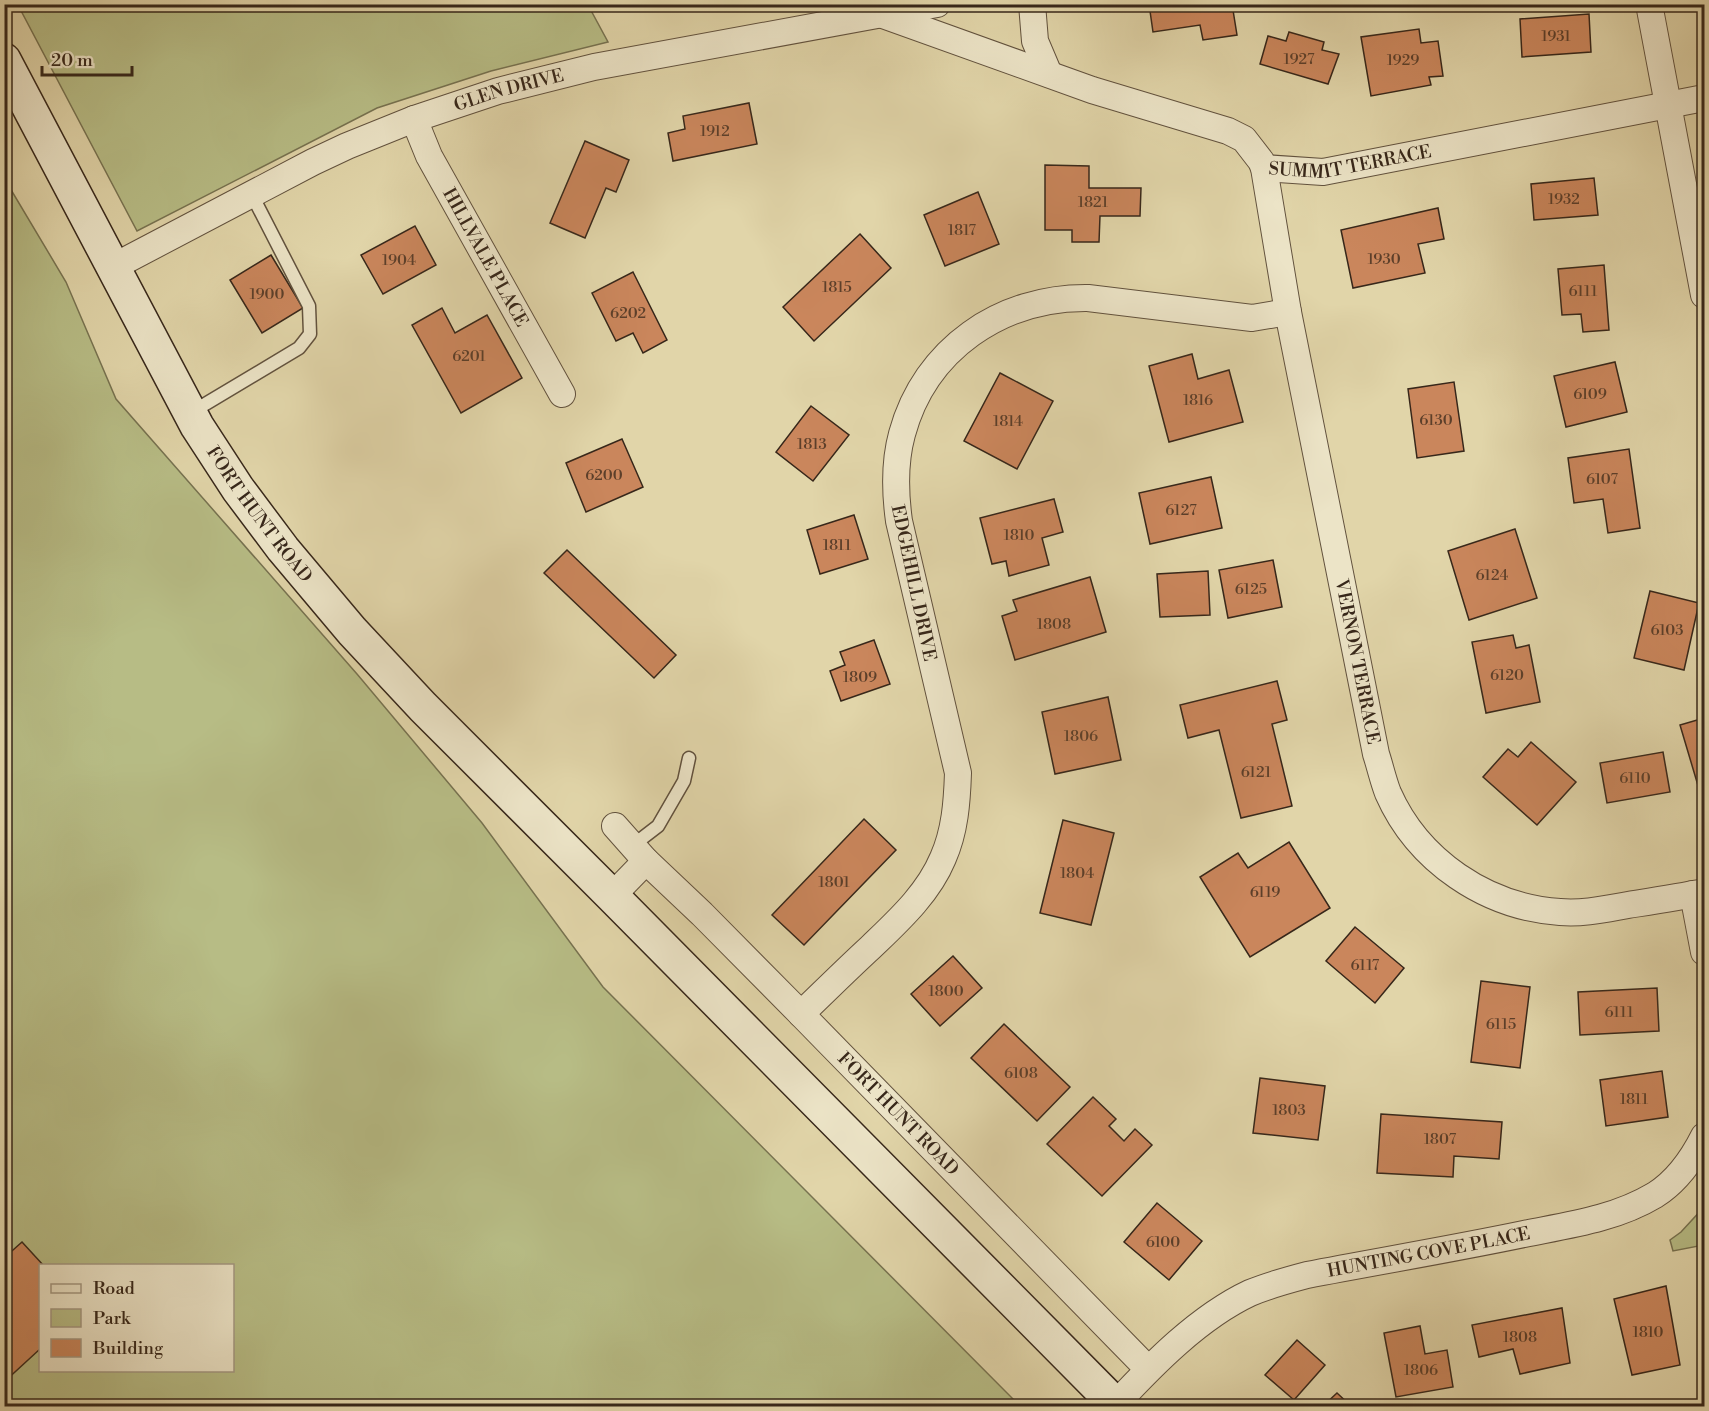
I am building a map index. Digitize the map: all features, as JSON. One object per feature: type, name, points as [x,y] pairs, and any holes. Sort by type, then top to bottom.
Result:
[{"type":"main road","name":"FORT HUNT ROAD","points":[[4,60],[190,413],[232,480],[284,549],[352,631],[423,707],[1116,1406]]},
{"type":"street","name":"GLEN DRIVE","points":[[112,267],[347,146],[414,119],[498,91],[594,67],[937,4]]},
{"type":"street","points":[[1032,4],[1035,41],[1049,74]]},
{"type":"street","points":[[1648,4],[1704,294]]},
{"type":"street","name":"SUMMIT TERRACE","points":[[883,15],[1092,90],[1228,131],[1244,139],[1262,161],[1264,168],[1323,172],[1704,98]]},
{"type":"street","name":"HILLVALE PLACE","points":[[414,119],[429,156],[562,394]]},
{"type":"street","name":"VERNON TERRACE","points":[[1264,168],[1288,312],[1376,754],[1388,792],[1406,825],[1429,853],[1457,877],[1490,895],[1524,907],[1560,912],[1592,912],[1699,893]]},
{"type":"street","name":"EDGEHILL DRIVE","points":[[801,1014],[909,910],[932,878],[950,840],[957,804],[958,773],[895,496],[896,466],[902,434],[911,409],[926,380],[946,355],[974,331],[1006,313],[1036,303],[1088,298],[1252,318],[1288,312]]},
{"type":"street","name":"FORT HUNT ROAD","points":[[615,826],[639,854],[801,1014],[1148,1370],[1116,1406]]},
{"type":"street","points":[[612,896],[639,854]]},
{"type":"street","points":[[1699,893],[1704,952]]},
{"type":"street","name":"HUNTING COVE PLACE","points":[[1148,1370],[1221,1309],[1277,1282],[1589,1221],[1625,1211],[1657,1194],[1676,1177],[1696,1152],[1704,1136]]},
{"type":"lane","points":[[190,413],[299,348],[310,334],[309,306],[252,195]]},
{"type":"lane","points":[[639,854],[684,781],[689,758]]},
{"type":"green space","points":[[18,5],[588,5],[608,42],[491,71],[377,108],[137,231]]},
{"type":"green space","points":[[4,178],[66,282],[116,399],[357,674],[482,823],[603,987],[1020,1406],[5,1406]]},
{"type":"green space","points":[[1704,1207],[1704,1245],[1673,1251],[1670,1240],[1681,1232]]},
{"type":"building","points":[[1149,4],[1232,4],[1237,35],[1203,40],[1200,25],[1153,32]]},
{"type":"building","points":[[1589,14],[1591,52],[1522,57],[1520,19]]},
{"type":"building","points":[[1419,29],[1421,43],[1438,41],[1443,76],[1429,77],[1431,85],[1371,96],[1361,37]]},
{"type":"building","points":[[1289,32],[1324,42],[1322,50],[1339,54],[1328,84],[1260,64],[1268,36],[1286,41]]},
{"type":"building","points":[[749,103],[757,144],[673,161],[668,133],[685,129],[683,116]]},
{"type":"building","points":[[585,141],[629,160],[616,192],[606,188],[585,238],[550,223]]},
{"type":"building","points":[[1045,165],[1089,166],[1089,188],[1141,188],[1140,216],[1100,216],[1099,242],[1072,242],[1072,230],[1045,230]]},
{"type":"building","points":[[1594,178],[1598,215],[1534,220],[1531,184]]},
{"type":"building","points":[[978,192],[999,244],[945,266],[924,215]]},
{"type":"building","points":[[1438,208],[1444,239],[1418,244],[1425,273],[1353,288],[1341,230]]},
{"type":"building","points":[[415,226],[436,265],[383,294],[361,255]]},
{"type":"building","points":[[860,234],[891,268],[814,341],[783,307]]},
{"type":"building","points":[[271,255],[303,308],[262,333],[230,280]]},
{"type":"building","points":[[1604,265],[1609,330],[1583,332],[1581,314],[1562,315],[1558,269]]},
{"type":"building","points":[[633,272],[667,340],[643,353],[633,333],[616,341],[592,293]]},
{"type":"building","points":[[442,308],[455,333],[487,315],[522,378],[461,413],[412,325]]},
{"type":"building","points":[[1192,354],[1198,379],[1229,370],[1243,422],[1169,442],[1149,366]]},
{"type":"building","points":[[1615,362],[1627,412],[1566,427],[1554,376]]},
{"type":"building","points":[[1000,373],[1053,401],[1017,469],[964,441]]},
{"type":"building","points":[[1454,382],[1464,451],[1417,458],[1408,389]]},
{"type":"building","points":[[811,406],[849,435],[813,481],[776,452]]},
{"type":"building","points":[[622,439],[643,487],[586,512],[566,463]]},
{"type":"building","points":[[1629,449],[1640,528],[1608,533],[1603,499],[1574,503],[1568,458]]},
{"type":"building","points":[[1211,477],[1222,528],[1150,544],[1139,493]]},
{"type":"building","points":[[1054,499],[1063,532],[1042,538],[1049,565],[1009,576],[1006,561],[992,564],[980,518]]},
{"type":"building","points":[[854,515],[868,559],[820,574],[807,530]]},
{"type":"building","points":[[1515,529],[1537,598],[1469,620],[1448,551]]},
{"type":"building","points":[[567,550],[676,655],[654,678],[544,573]]},
{"type":"building","points":[[1273,560],[1282,607],[1228,618],[1219,570]]},
{"type":"building","points":[[1208,571],[1210,615],[1160,617],[1157,574]]},
{"type":"building","points":[[1090,577],[1106,632],[1015,660],[1002,616],[1017,611],[1013,600]]},
{"type":"building","points":[[1650,591],[1699,603],[1684,670],[1634,658]]},
{"type":"building","points":[[1513,635],[1516,648],[1529,645],[1540,702],[1486,713],[1472,642]]},
{"type":"building","points":[[874,640],[890,684],[841,701],[830,671],[845,665],[840,652]]},
{"type":"building","points":[[1277,681],[1287,720],[1272,724],[1292,806],[1241,818],[1219,730],[1188,738],[1180,705]]},
{"type":"building","points":[[1108,697],[1121,760],[1055,774],[1042,712]]},
{"type":"building","points":[[1704,718],[1704,788],[1699,789],[1680,725]]},
{"type":"building","points":[[1531,742],[1576,782],[1537,825],[1483,777],[1508,749],[1518,757]]},
{"type":"building","points":[[1663,752],[1670,792],[1607,803],[1600,763]]},
{"type":"building","points":[[864,819],[896,850],[804,945],[772,915]]},
{"type":"building","points":[[1063,820],[1114,833],[1091,925],[1040,913]]},
{"type":"building","points":[[1289,842],[1330,908],[1250,957],[1200,877],[1238,853],[1248,868]]},
{"type":"building","points":[[1355,927],[1404,968],[1375,1003],[1326,961]]},
{"type":"building","points":[[953,956],[982,988],[940,1026],[911,994]]},
{"type":"building","points":[[1481,981],[1530,987],[1520,1068],[1471,1062]]},
{"type":"building","points":[[1657,988],[1659,1031],[1580,1035],[1578,992]]},
{"type":"building","points":[[1004,1024],[1070,1087],[1037,1121],[971,1058]]},
{"type":"building","points":[[1662,1071],[1668,1117],[1606,1126],[1600,1080]]},
{"type":"building","points":[[1260,1078],[1325,1086],[1318,1140],[1253,1133]]},
{"type":"building","points":[[1093,1097],[1116,1119],[1109,1126],[1124,1141],[1135,1129],[1152,1145],[1102,1196],[1047,1144]]},
{"type":"building","points":[[1381,1114],[1502,1122],[1499,1159],[1454,1156],[1453,1177],[1377,1173]]},
{"type":"building","points":[[1157,1203],[1202,1241],[1169,1280],[1124,1242]]},
{"type":"building","points":[[22,1242],[42,1264],[39,1264],[39,1350],[4,1382],[4,1258]]},
{"type":"building","points":[[1666,1286],[1680,1365],[1632,1375],[1614,1299]]},
{"type":"building","points":[[1562,1308],[1570,1363],[1520,1374],[1513,1349],[1479,1357],[1472,1325]]},
{"type":"building","points":[[1420,1326],[1425,1354],[1447,1350],[1453,1387],[1396,1397],[1384,1333]]},
{"type":"building","points":[[1297,1340],[1325,1365],[1294,1400],[1265,1375]]},
{"type":"building","points":[[1337,1393],[1351,1406],[1323,1406]]}]
